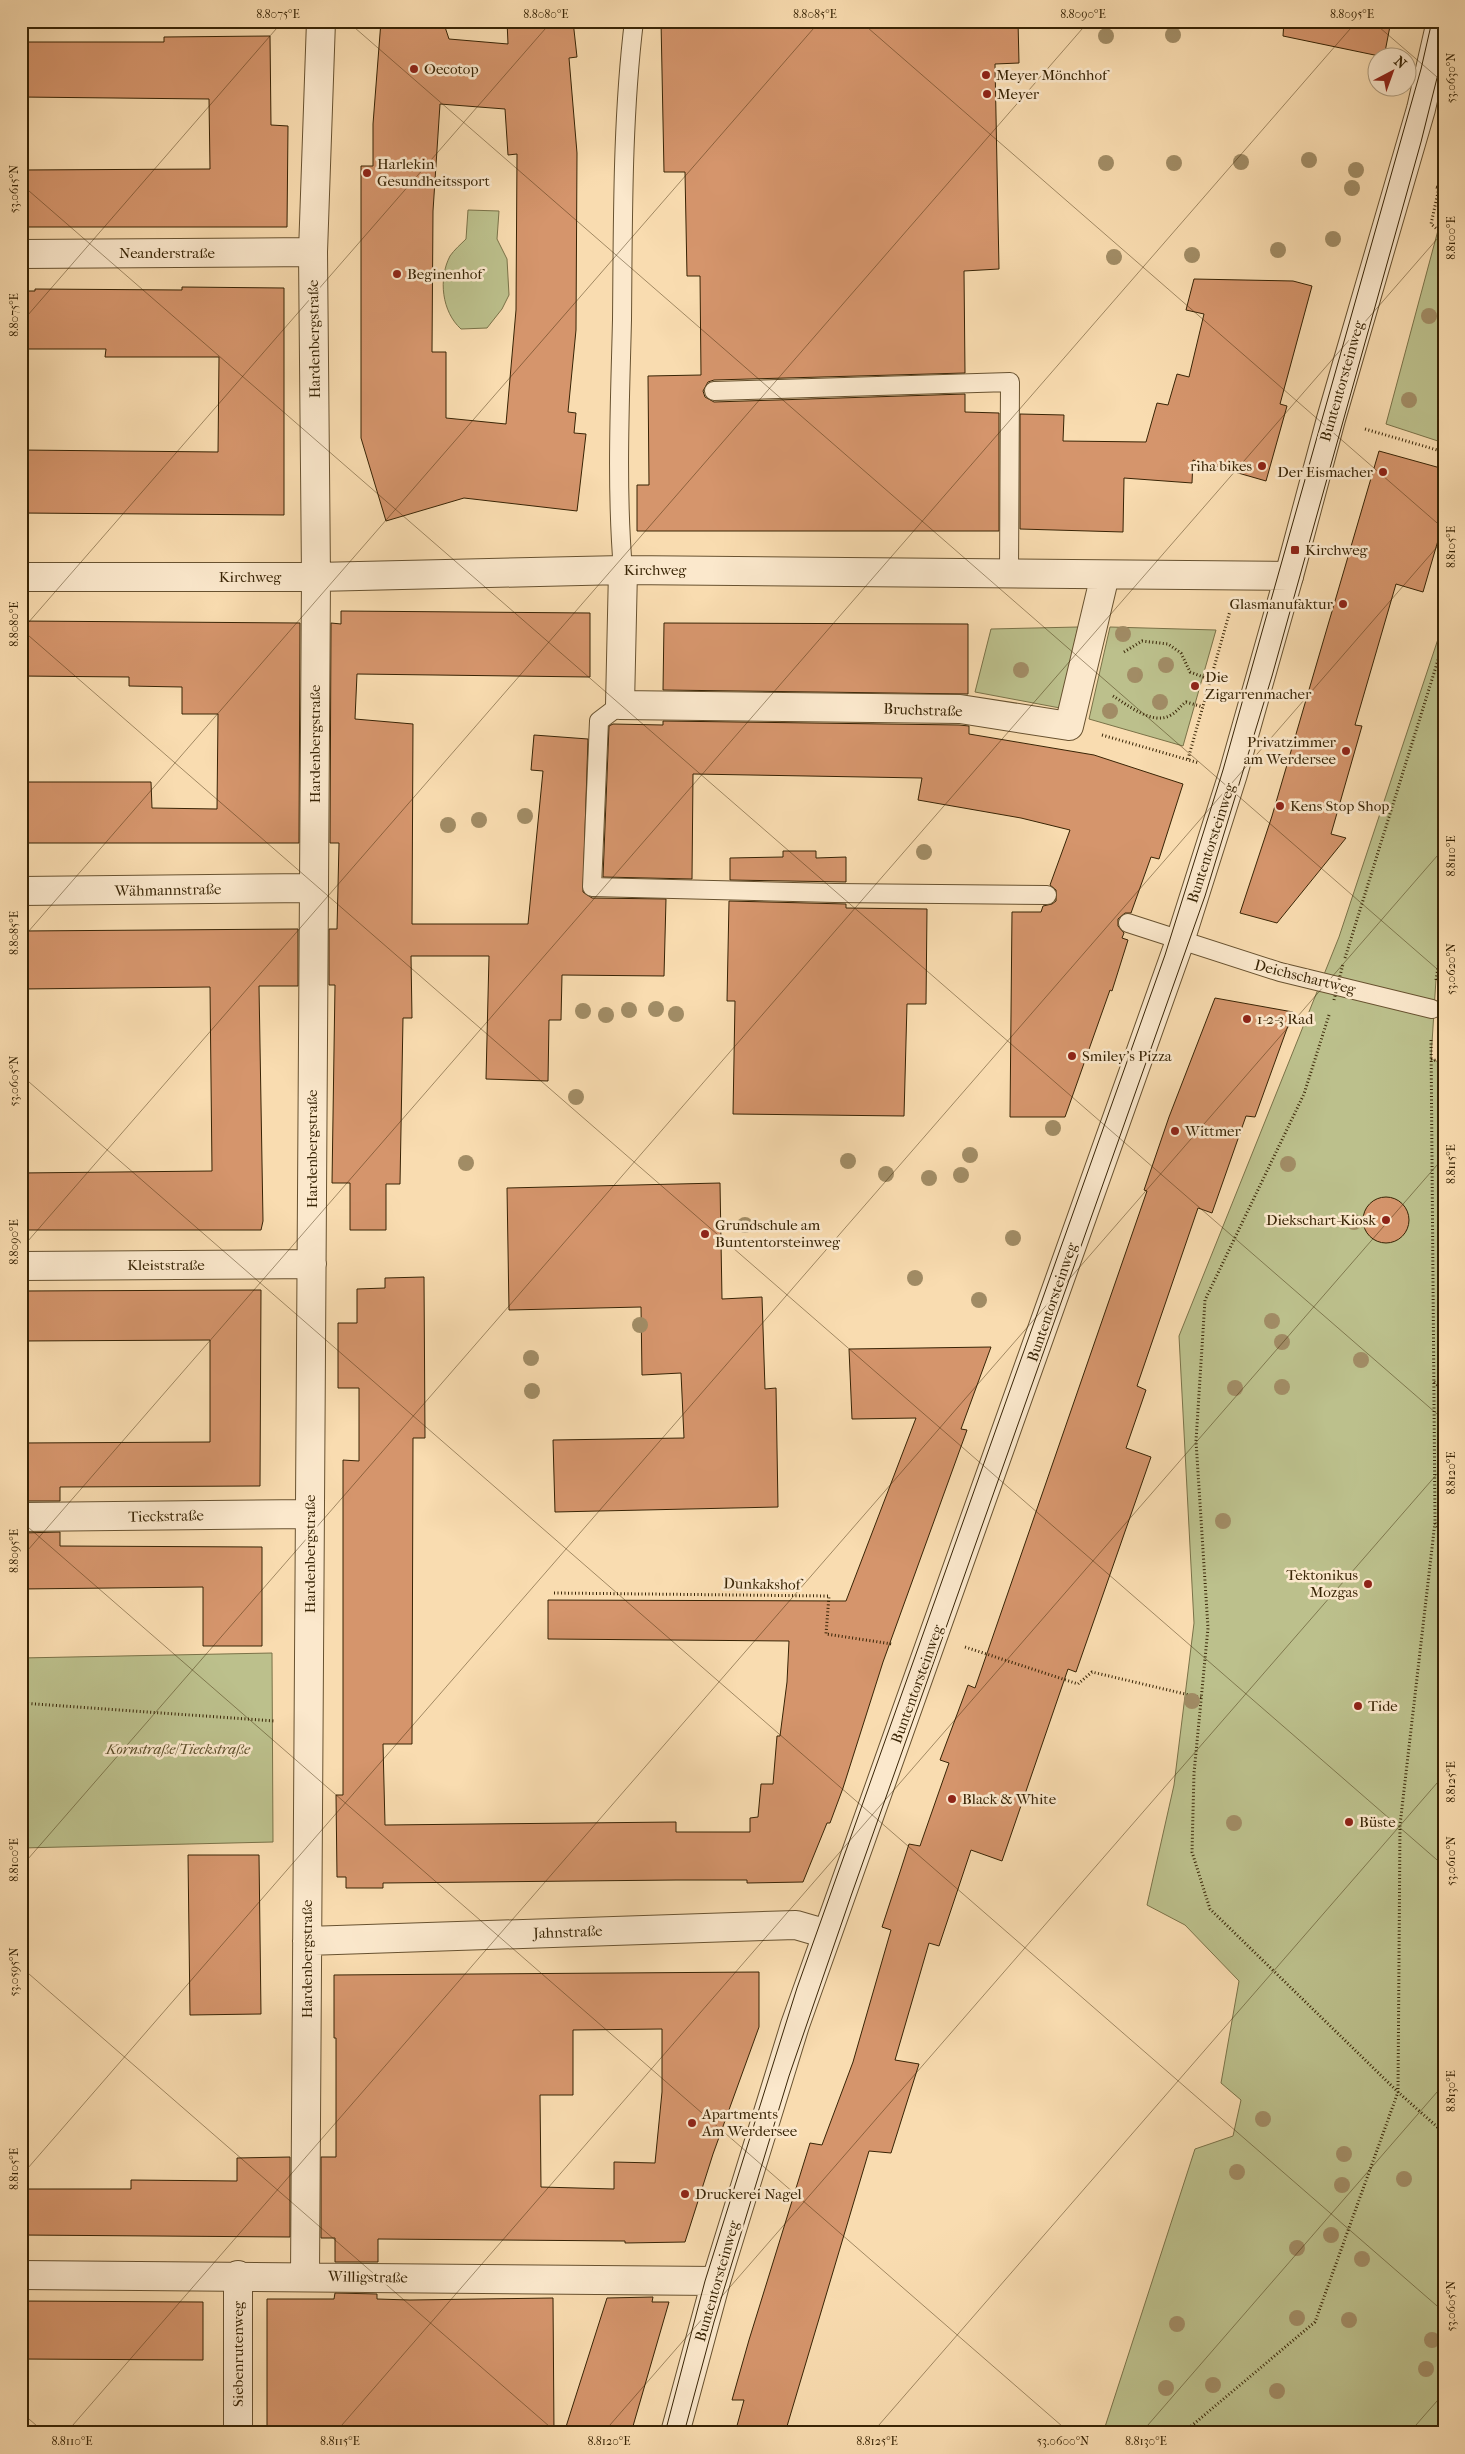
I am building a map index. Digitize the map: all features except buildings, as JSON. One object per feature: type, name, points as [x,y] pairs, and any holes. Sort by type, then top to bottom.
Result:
[{"type":"street","name":"Hardenbergstraße","points":[[305,2276],[316,577],[313,252],[321,21]]},
{"type":"street","name":"Buntentorsteinweg","points":[[675,2433],[716,2282],[795,2025],[1180,941],[1233,774],[1331,420],[1421,109],[1441,21]]},
{"type":"street","name":"Neanderstraße","points":[[21,254],[313,252]]},
{"type":"street","name":"Kirchweg","points":[[21,576],[316,577],[623,570],[1289,576]]},
{"type":"street","points":[[620,705],[623,570]]},
{"type":"street","points":[[1069,726],[1105,575]]},
{"type":"street","name":"Bruchstraße","points":[[620,705],[960,710],[1069,726]]},
{"type":"street","name":"Wähmannstraße","points":[[21,891],[314,888]]},
{"type":"street","name":"Kleiststraße","points":[[21,1266],[312,1264]]},
{"type":"street","name":"Tieckstraße","points":[[21,1517],[310,1514]]},
{"type":"street","name":"Jahnstraße","points":[[307,1941],[796,1925],[827,1934]]},
{"type":"street","name":"Willigstraße","points":[[21,2275],[305,2276],[716,2282]]},
{"type":"street","name":"Siebenrutenweg","points":[[238,2276],[238,2433]]},
{"type":"lane","points":[[623,570],[619,518],[623,232],[628,73],[634,21]]},
{"type":"lane","points":[[714,391],[1010,382],[1010,574]]},
{"type":"lane","points":[[620,705],[599,721],[592,887],[835,893],[1047,894]]},
{"type":"lane","points":[[1128,923],[1180,941]]},
{"type":"lane","name":"Deichschartweg","points":[[1180,941],[1280,972],[1432,1009]]},
{"type":"path","points":[[1439,188],[1444,176]]},
{"type":"path","points":[[1331,420],[1444,452]]},
{"type":"path","points":[[1188,760],[1240,576]]},
{"type":"path","points":[[1120,655],[1142,641],[1168,644],[1181,653],[1190,672],[1211,680]]},
{"type":"path","points":[[1444,641],[1304,1094],[1205,1300],[1196,1441],[1208,1628],[1194,1773],[1192,1852],[1210,1909],[1398,2092],[1444,2133]]},
{"type":"path","points":[[1108,692],[1139,712],[1160,719],[1171,715],[1186,702],[1203,707]]},
{"type":"path","points":[[1069,726],[1233,774]]},
{"type":"path","points":[[1183,2433],[1316,2322],[1398,2092],[1400,1825],[1435,1522],[1430,1059],[1432,1009],[1444,932]]},
{"type":"path","points":[[1430,1059],[1444,1063]]},
{"type":"path","points":[[1434,1382],[1444,1391]]},
{"type":"path","points":[[1435,1522],[1444,1536]]},
{"type":"path","name":"Dunkakshof","points":[[554,1593],[829,1596],[826,1634],[898,1644],[930,1645]]},
{"type":"path","points":[[930,1645],[1078,1684],[1092,1672],[1202,1698]]},
{"type":"path","points":[[21,1703],[264,1721],[308,1720]]},
{"type":"green space","points":[[1444,208],[1444,443],[1386,424]]},
{"type":"green space","points":[[468,210],[499,211],[497,239],[507,259],[509,295],[502,309],[487,328],[461,329],[450,314],[444,295],[443,285],[446,265],[450,256],[466,239]]},
{"type":"green space","points":[[1444,621],[1444,978],[1436,979],[1431,1059],[1444,1064],[1444,2433],[1103,2433],[1195,2149],[1233,2136],[1241,2100],[1221,2083],[1239,1981],[1185,1925],[1147,1905],[1174,1785],[1194,1623],[1179,1336],[1339,937]]},
{"type":"green space","points":[[1078,627],[1060,708],[975,692],[991,629]]},
{"type":"green space","points":[[1110,627],[1216,630],[1183,746],[1089,719]]},
{"type":"green space","name":"Kornstraße/Tieckstraße","points":[[272,1653],[273,1842],[21,1848],[21,1658]]},
{"type":"tram line","points":[[665,2433],[705,2281],[797,1988],[1165,955],[1223,770],[1421,69],[1432,21]]},
{"type":"tram line","points":[[684,2433],[714,2322],[789,2076],[1205,896],[1272,676],[1421,142],[1444,50]]},
{"type":"place","name":"Oecotop","points":[[414,69]]},
{"type":"place","name":"Meyer Mönchhof","points":[[986,75]]},
{"type":"place","name":"Meyer","points":[[987,94]]},
{"type":"place","name":"Harlekin Gesundheitssport","points":[[367,173]]},
{"type":"place","name":"Beginenhof","points":[[397,274]]},
{"type":"place","name":"riha bikes","points":[[1262,466]]},
{"type":"place","name":"Der Eismacher","points":[[1383,472]]},
{"type":"place","name":"Kirchweg","points":[[1295,550]]},
{"type":"place","name":"Glasmanufaktur","points":[[1343,604]]},
{"type":"place","name":"Die Zigarrenmacher","points":[[1195,686]]},
{"type":"place","name":"Privatzimmer am Werdersee","points":[[1346,751]]},
{"type":"place","name":"Kens Stop Shop","points":[[1280,806]]},
{"type":"place","name":"1-2-3 Rad","points":[[1247,1019]]},
{"type":"place","name":"Smiley's Pizza","points":[[1072,1056]]},
{"type":"place","name":"Wittmer","points":[[1175,1131]]},
{"type":"place","name":"Diekschart-Kiosk","points":[[1386,1220]]},
{"type":"place","name":"Grundschule am Buntentorsteinweg","points":[[705,1234]]},
{"type":"place","name":"Tektonikus Mozgas","points":[[1368,1584]]},
{"type":"place","name":"Tide","points":[[1358,1706]]},
{"type":"place","name":"Black & White","points":[[952,1799]]},
{"type":"place","name":"Büste","points":[[1349,1822]]},
{"type":"place","name":"Apartments Am Werdersee","points":[[692,2123]]},
{"type":"place","name":"Druckerei Nagel","points":[[685,2194]]}]
